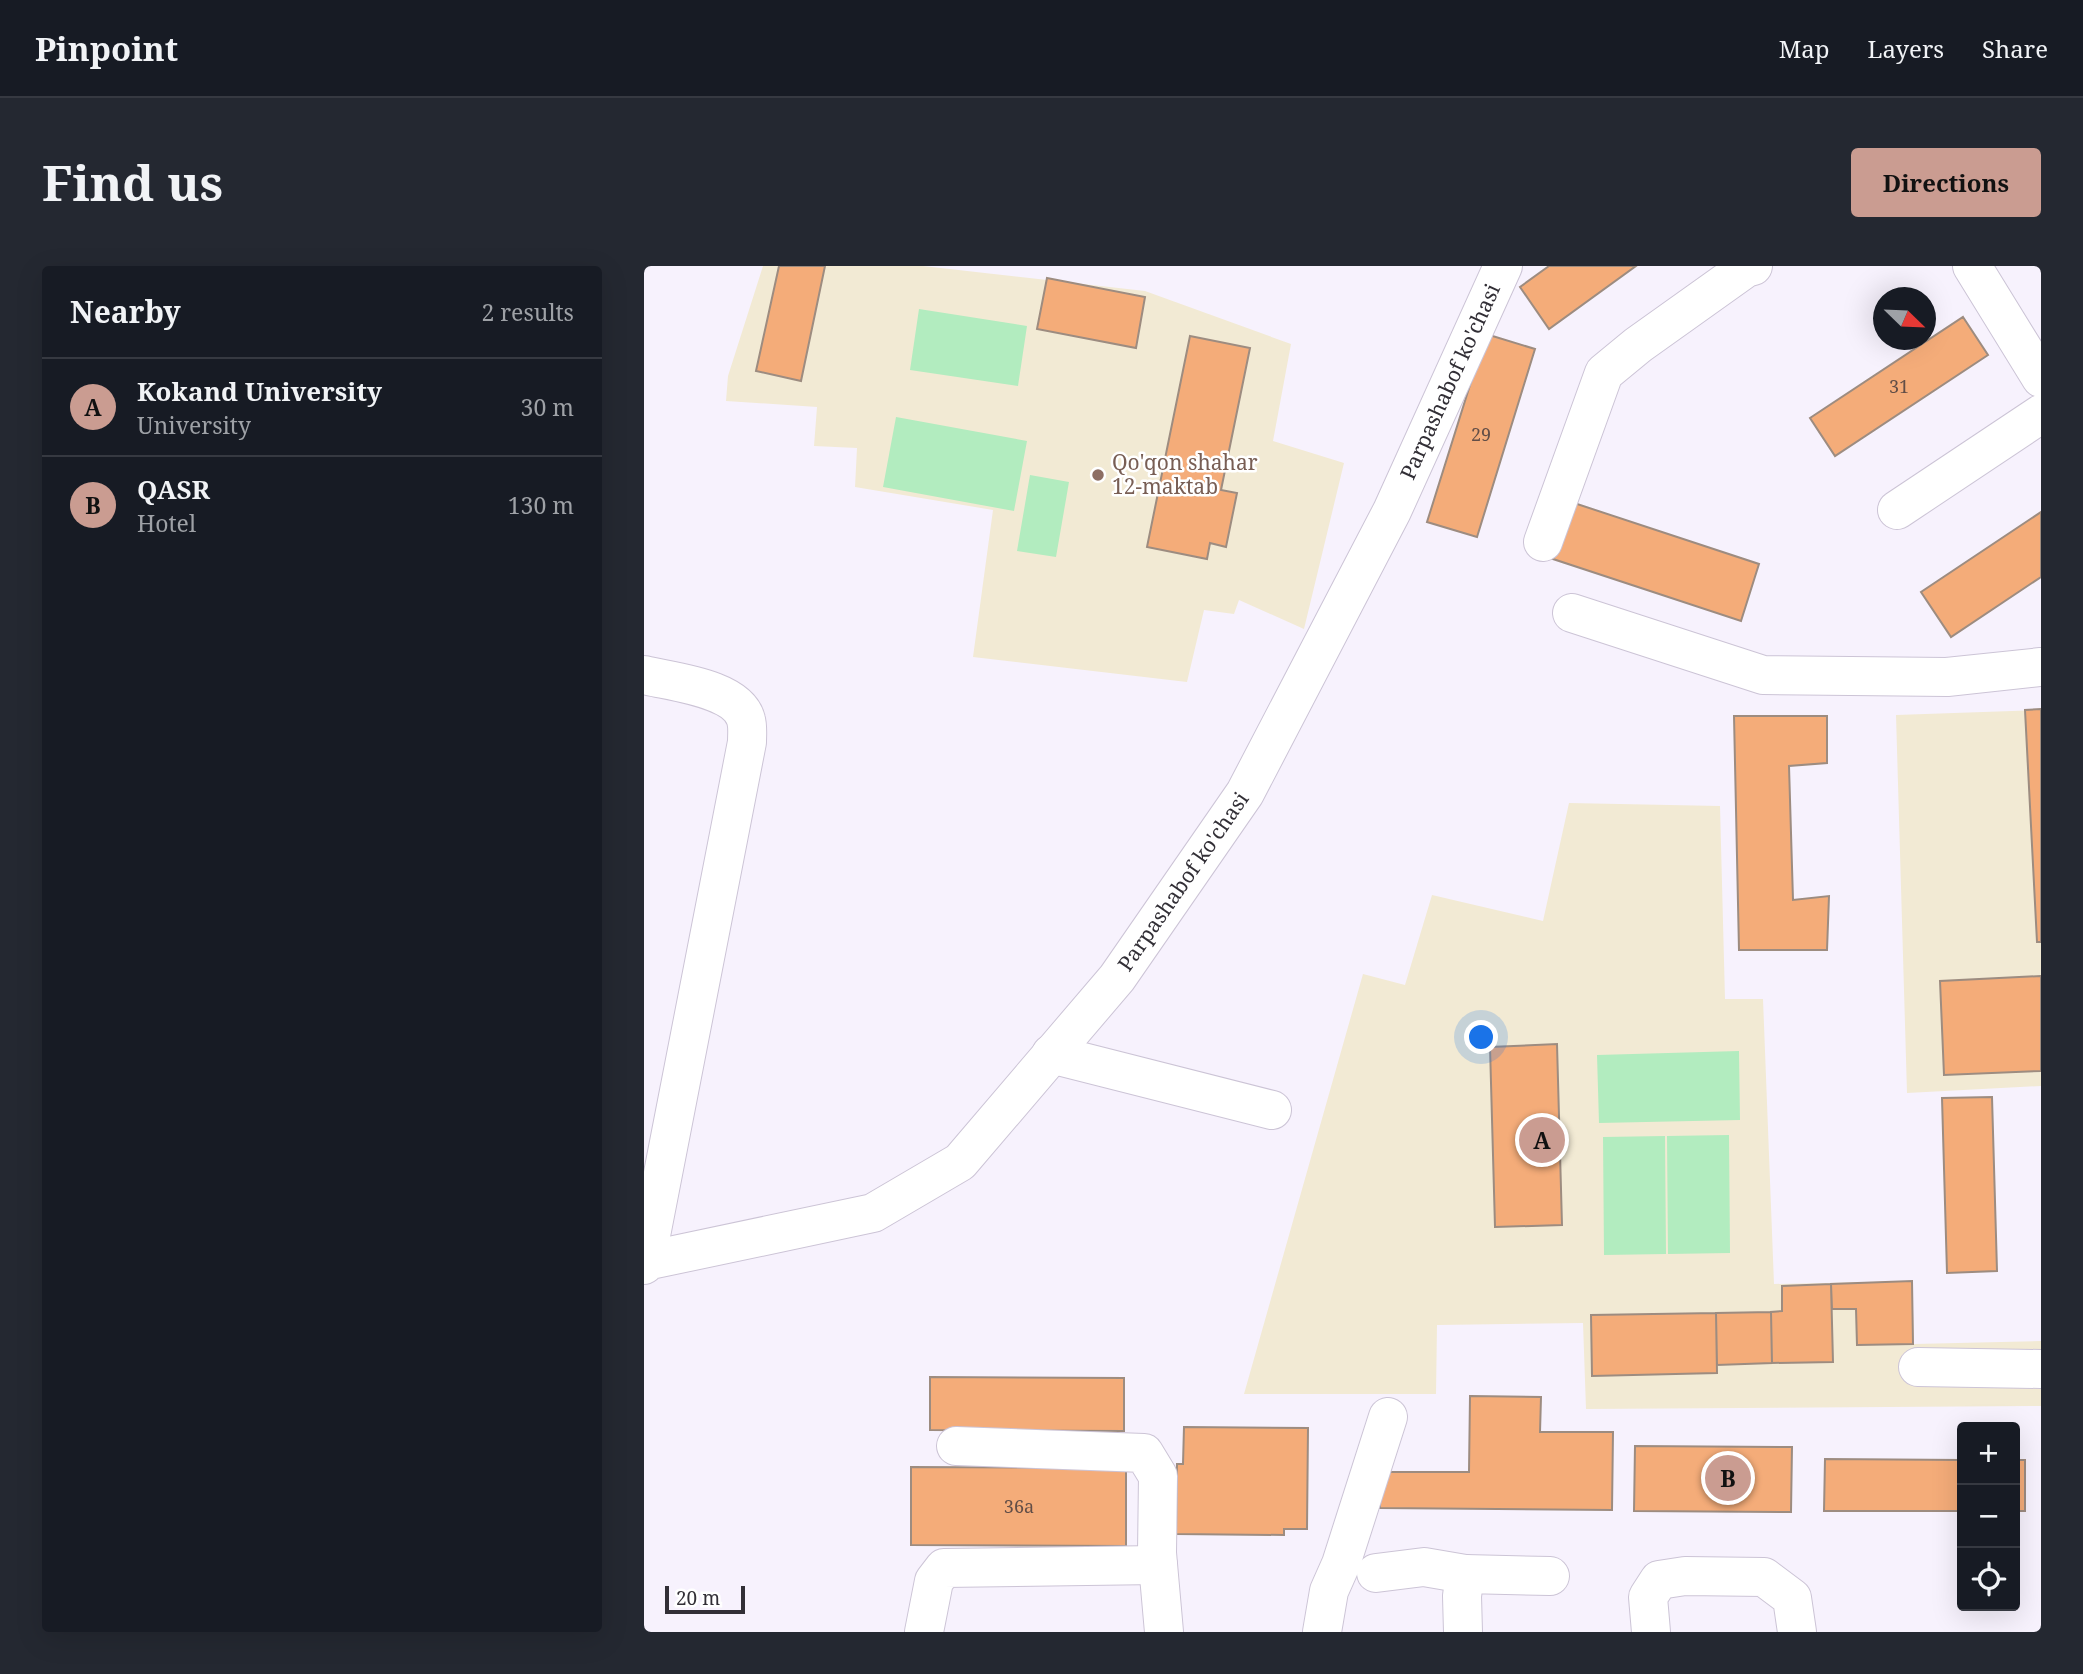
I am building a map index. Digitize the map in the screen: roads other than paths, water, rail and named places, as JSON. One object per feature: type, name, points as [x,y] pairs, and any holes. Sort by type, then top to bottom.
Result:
[{"type":"street","name":"Parpashabof ko'chasi","points":[[645,1263],[873,1213],[960,1162],[1117,978],[1245,793],[1392,511],[1503,266]]},
{"type":"street","points":[[1544,542],[1604,373],[1724,283],[1753,266]]},
{"type":"street","points":[[1972,266],[2041,378]]},
{"type":"street","points":[[1897,510],[2041,414]]},
{"type":"street","points":[[1572,613],[1763,675],[1947,677],[2041,667]]},
{"type":"street","points":[[644,675],[715,692],[736,703],[746,719],[747,742],[645,1263]]},
{"type":"street","points":[[1051,1054],[1272,1110]]},
{"type":"street","points":[[1918,1367],[2041,1369]]},
{"type":"street","points":[[1322,1632],[1329,1591],[1341,1564],[1388,1417]]},
{"type":"street","points":[[956,1446],[1144,1453],[1158,1476],[1158,1565],[1164,1632]]},
{"type":"street","points":[[924,1632],[934,1581],[944,1568],[1158,1565]]},
{"type":"street","points":[[1376,1573],[1424,1567],[1465,1574],[1550,1576]]},
{"type":"street","points":[[1463,1632],[1462,1596],[1465,1574]]},
{"type":"street","points":[[1651,1632],[1648,1597],[1659,1580],[1685,1576],[1764,1577],[1792,1598],[1797,1632]]},
{"type":"place","name":"Qo'qon shahar 12-maktab","points":[[1098,475]]},
{"type":"place","name":"Kokand University","points":[[1542,1140]]},
{"type":"place","name":"QASR","points":[[1728,1478]]}]
